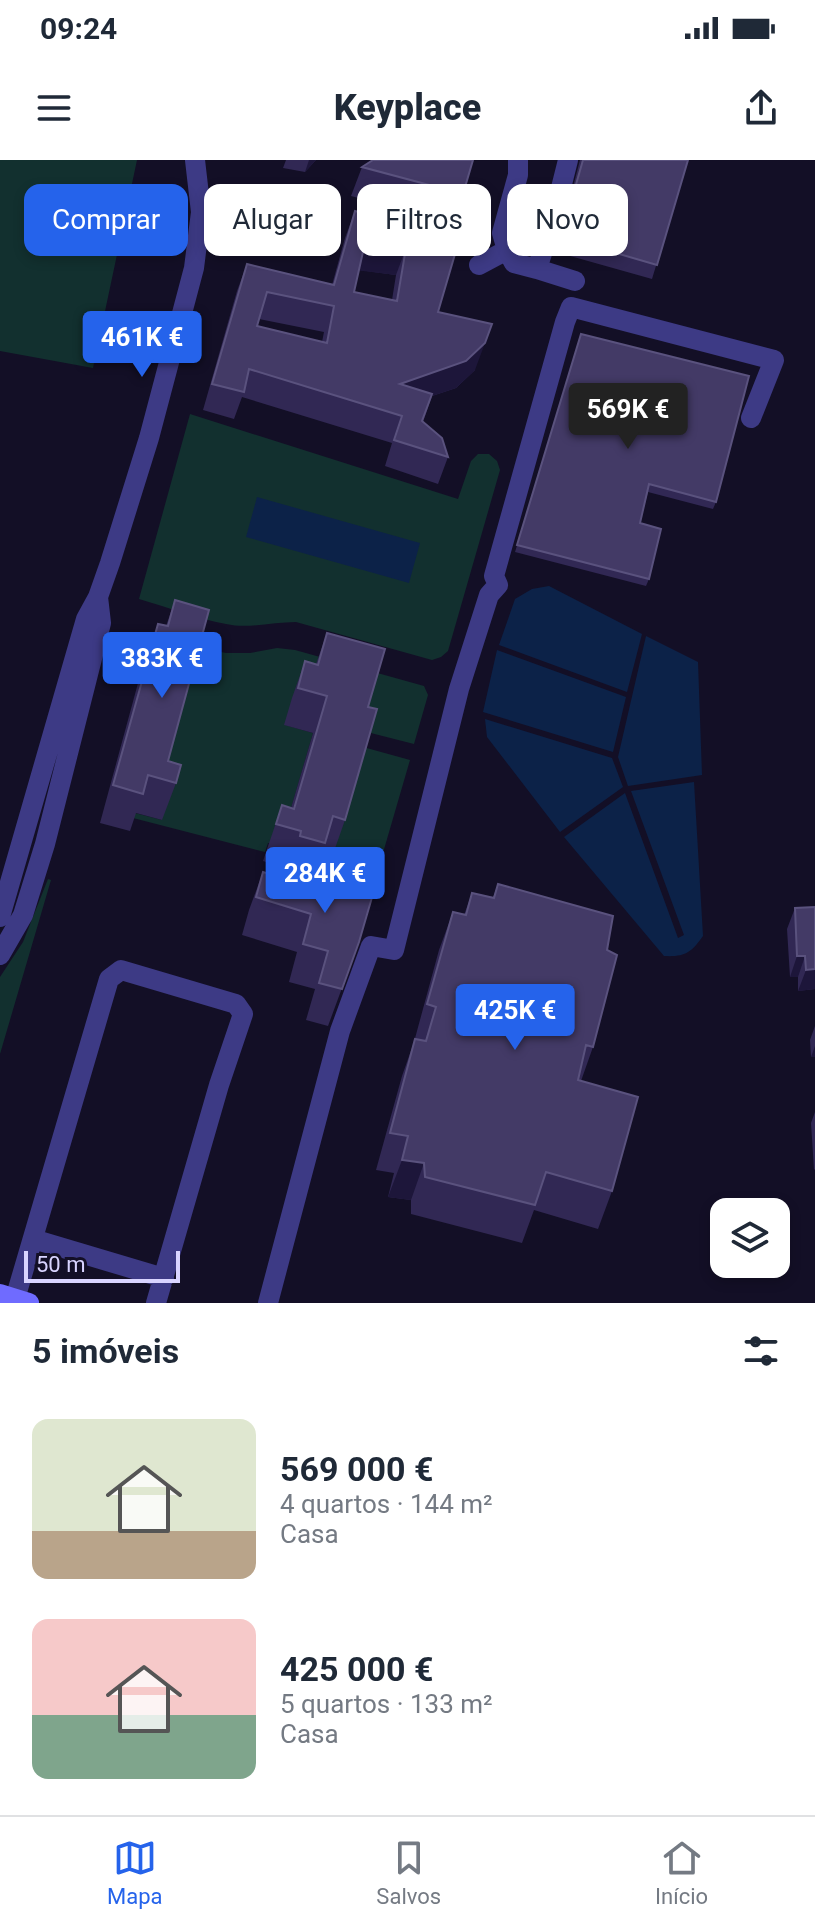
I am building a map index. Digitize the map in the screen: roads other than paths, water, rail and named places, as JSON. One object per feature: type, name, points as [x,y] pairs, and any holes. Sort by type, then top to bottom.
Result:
[{"type":"street","points":[[0,917],[86,619],[98,597],[149,438],[194,268],[201,212],[195,160]]},
{"type":"street","points":[[516,184],[518,160]]},
{"type":"street","points":[[537,269],[568,160]]},
{"type":"street","points":[[479,265],[507,250],[502,233],[507,215]]},
{"type":"street","points":[[510,256],[514,263],[575,281]]},
{"type":"street","points":[[268,1303],[340,1031],[371,946],[394,950],[459,689],[489,595],[498,585],[494,576],[569,323],[571,307],[783,357],[751,418]]},
{"type":"street","points":[[0,955],[23,915],[54,845],[101,623],[98,597]]},
{"type":"street","points":[[15,1299],[109,979],[121,970],[236,1004],[243,1014],[219,1085],[156,1303]]},
{"type":"street","points":[[33,1239],[164,1278]]},
{"type":"water","points":[[257,497],[420,543],[409,583],[246,537]]},
{"type":"water","points":[[549,586],[642,634],[627,692],[499,645],[515,599],[532,589]]},
{"type":"water","points":[[646,636],[698,662],[702,775],[628,786],[618,757]]},
{"type":"water","points":[[497,650],[626,697],[613,752],[483,712]]},
{"type":"water","points":[[485,719],[612,758],[623,787],[560,832],[487,737]]},
{"type":"water","points":[[694,782],[703,936],[687,953],[664,956],[564,837],[625,793],[678,938],[684,935],[631,791]]}]
